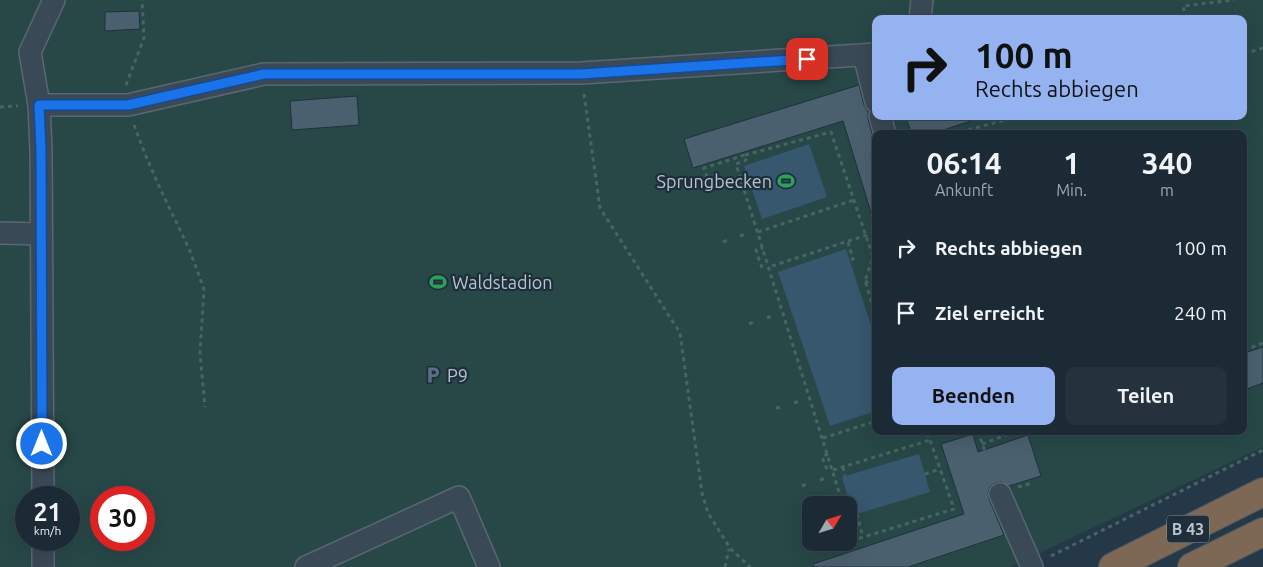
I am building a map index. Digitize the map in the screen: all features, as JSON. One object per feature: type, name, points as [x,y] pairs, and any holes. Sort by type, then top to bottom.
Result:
[{"type":"highway","name":"B 43","points":[[1113,567],[1263,492]]},
{"type":"highway","name":"B 43","points":[[1192,567],[1263,532]]},
{"type":"street","points":[[43,486],[41,150],[39,105],[30,52],[54,0]]},
{"type":"street","points":[[920,15],[922,0]]},
{"type":"street","points":[[39,105],[128,105],[264,74],[581,74],[870,55],[872,71]]},
{"type":"street","points":[[0,233],[41,234]]},
{"type":"street","points":[[1000,494],[1032,566]]},
{"type":"street","points":[[306,567],[459,498],[489,567]]},
{"type":"street","points":[[43,551],[43,567]]},
{"type":"path","points":[[142,0],[144,38],[126,85],[128,105],[145,154],[190,251],[204,289],[200,353],[205,407]]},
{"type":"path","points":[[1185,15],[1183,6],[1234,0]]},
{"type":"path","points":[[1247,53],[1263,48]]},
{"type":"path","points":[[581,74],[600,208],[680,333],[702,493],[708,513],[730,548],[750,567]]},
{"type":"path","points":[[968,130],[1005,120]]},
{"type":"path","points":[[707,177],[704,168],[726,160],[831,132],[872,254]]},
{"type":"path","points":[[745,155],[746,160],[736,164],[840,496]]},
{"type":"path","points":[[726,160],[728,166]]},
{"type":"path","points":[[758,232],[854,200]]},
{"type":"path","points":[[740,236],[746,234]]},
{"type":"path","points":[[772,266],[872,234]]},
{"type":"path","points":[[723,242],[728,240]]},
{"type":"path","points":[[848,242],[854,259],[849,261]]},
{"type":"path","points":[[762,268],[756,250],[763,248]]},
{"type":"path","points":[[872,260],[865,281],[872,303]]},
{"type":"path","points":[[865,281],[872,285]]},
{"type":"path","points":[[766,318],[772,316]]},
{"type":"path","points":[[749,324],[754,322]]},
{"type":"path","points":[[1247,349],[1263,343]]},
{"type":"path","points":[[794,403],[799,401]]},
{"type":"path","points":[[776,408],[781,407]]},
{"type":"path","points":[[823,438],[872,422]]},
{"type":"path","points":[[858,539],[954,509],[928,435]]},
{"type":"path","points":[[982,444],[1006,435]]},
{"type":"path","points":[[833,470],[930,440]]},
{"type":"path","points":[[1032,566],[1263,450]]},
{"type":"path","points":[[828,454],[822,457],[828,472]]},
{"type":"path","points":[[842,467],[845,476]]},
{"type":"path","points":[[925,474],[940,468]]},
{"type":"path","points":[[820,480],[825,478]]},
{"type":"path","points":[[802,486],[807,484]]},
{"type":"path","points":[[858,518],[863,537]]},
{"type":"path","points":[[725,567],[730,548]]},
{"type":"green space","name":"Waldstadion","points":[[0,0],[1263,0],[1263,447],[1010,567],[0,567]]},
{"type":"water","name":"Sprungbecken","points":[[809,144],[827,197],[762,219],[744,166]]},
{"type":"water","points":[[846,249],[872,329],[872,412],[830,426],[778,272]]},
{"type":"water","points":[[919,454],[930,492],[858,514],[858,496],[848,496],[842,477]]},
{"type":"building","points":[[139,11],[140,29],[105,31],[105,12]]},
{"type":"building","points":[[859,85],[864,105],[868,112],[872,133],[872,216],[843,121],[693,168],[684,139]]},
{"type":"building","points":[[357,96],[359,125],[292,130],[290,101]]},
{"type":"building","points":[[907,120],[974,120],[943,130],[910,130]]},
{"type":"building","points":[[1263,347],[1263,383],[1247,389],[1247,352]]},
{"type":"building","points":[[973,435],[978,452],[1028,435],[1041,476],[1009,486],[1001,482],[995,483],[990,487],[988,493],[1004,535],[908,567],[814,567],[813,564],[852,551],[858,551],[858,549],[964,514],[941,444]]},
{"type":"place","name":"Sprungbecken","points":[[786,181]]},
{"type":"place","name":"Waldstadion","points":[[438,282]]},
{"type":"place","name":"P9","points":[[433,375]]},
{"type":"route","points":[[42,444],[41,150],[39,105],[128,105],[264,74],[581,74],[807,59]]}]
